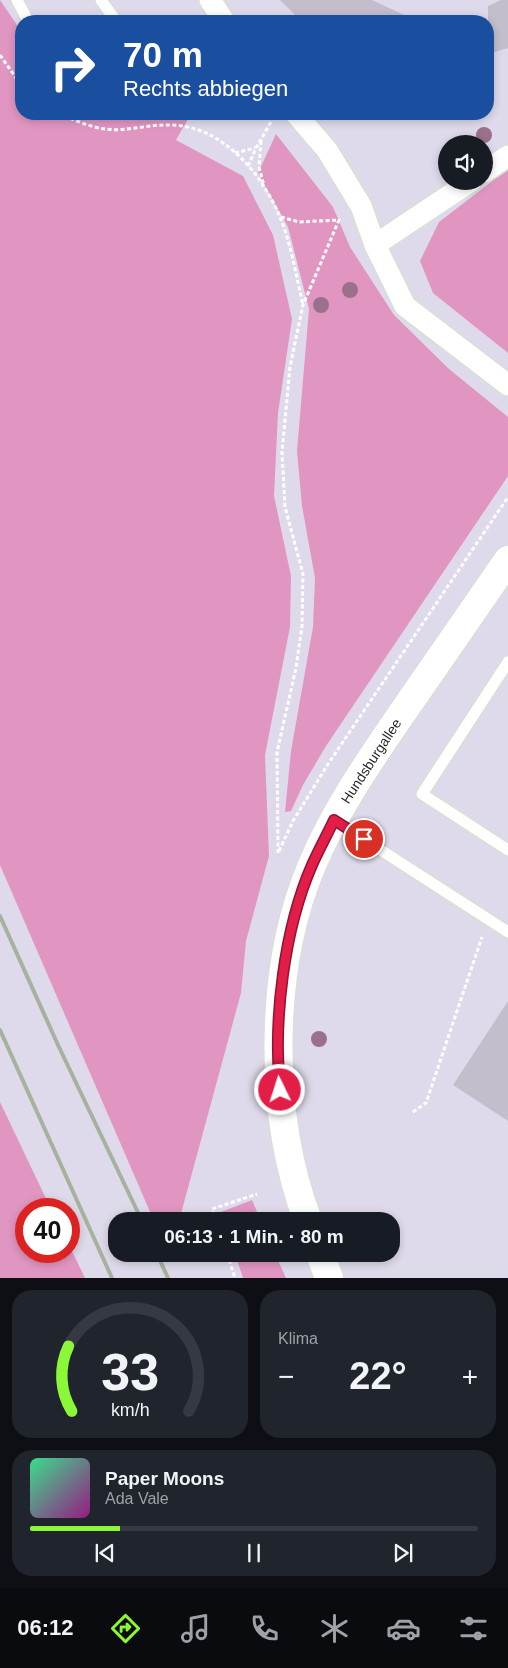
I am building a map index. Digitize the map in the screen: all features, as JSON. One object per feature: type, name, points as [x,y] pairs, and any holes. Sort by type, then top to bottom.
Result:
[{"type":"street","points":[[301,120],[327,150],[361,206],[375,245],[405,306],[508,385]]},
{"type":"street","points":[[493,166],[508,156]]},
{"type":"street","points":[[375,245],[458,190]]},
{"type":"street","name":"Hundsburgallee","points":[[305,1212],[293,1171],[284,1125],[278,1073],[280,1022],[286,959],[297,911],[312,866],[334,820],[370,759],[508,560]]},
{"type":"street","points":[[323,1262],[330,1278]]},
{"type":"lane","points":[[17,0],[25,15]]},
{"type":"lane","points":[[101,0],[112,15]]},
{"type":"lane","points":[[508,662],[422,794],[508,850]]},
{"type":"lane","points":[[334,820],[508,932]]},
{"type":"path","points":[[0,55],[15,76]]},
{"type":"path","points":[[77,120],[106,129],[169,125],[192,126],[216,138],[236,152],[265,190],[281,217],[303,305]]},
{"type":"path","points":[[248,166],[272,120]]},
{"type":"path","points":[[262,137],[259,167],[265,190]]},
{"type":"path","points":[[236,152],[256,148]]},
{"type":"path","points":[[281,217],[299,222],[338,220],[303,305],[290,367],[282,452],[285,507],[303,574],[302,618],[296,668],[277,752],[278,853],[293,821],[328,764],[508,497]]},
{"type":"path","points":[[414,1112],[426,1104],[488,920]]},
{"type":"path","points":[[213,1212],[212,1209],[258,1194]]},
{"type":"path","points":[[230,1262],[235,1278]]},
{"type":"shaded area","points":[[0,0],[15,22],[15,120],[188,120],[176,140],[243,176],[273,235],[292,319],[278,413],[274,496],[291,576],[290,627],[265,755],[269,856],[246,941],[241,993],[181,1212],[150,1212],[0,865]]},
{"type":"shaded area","points":[[276,134],[333,207],[350,247],[394,315],[449,369],[508,417],[508,476],[326,746],[303,785],[291,811],[285,812],[291,751],[313,627],[315,578],[302,506],[297,451],[309,309],[288,227],[258,173]]},
{"type":"shaded area","points":[[508,169],[508,353],[433,293],[420,261],[439,222],[481,190],[493,190],[493,181]]},
{"type":"shaded area","points":[[0,1102],[46,1198],[15,1198],[15,1263],[78,1263],[85,1278],[0,1278]]},
{"type":"shaded area","points":[[252,1200],[257,1212],[221,1212]]},
{"type":"shaded area","points":[[238,1262],[279,1262],[286,1278],[243,1278]]},
{"type":"building","points":[[280,0],[372,0],[404,15],[295,15]]},
{"type":"building","points":[[501,0],[508,0],[508,48],[494,52],[494,15],[488,15],[488,6]]},
{"type":"building","points":[[508,1001],[508,1121],[453,1085]]},
{"type":"railway","points":[[0,916],[58,1045],[138,1212]]},
{"type":"railway","points":[[0,1030],[112,1278]]},
{"type":"railway","points":[[161,1262],[168,1278]]},
{"type":"route","points":[[280,1090],[278,1073],[280,1022],[286,959],[297,911],[312,866],[334,820],[364,839]]}]
